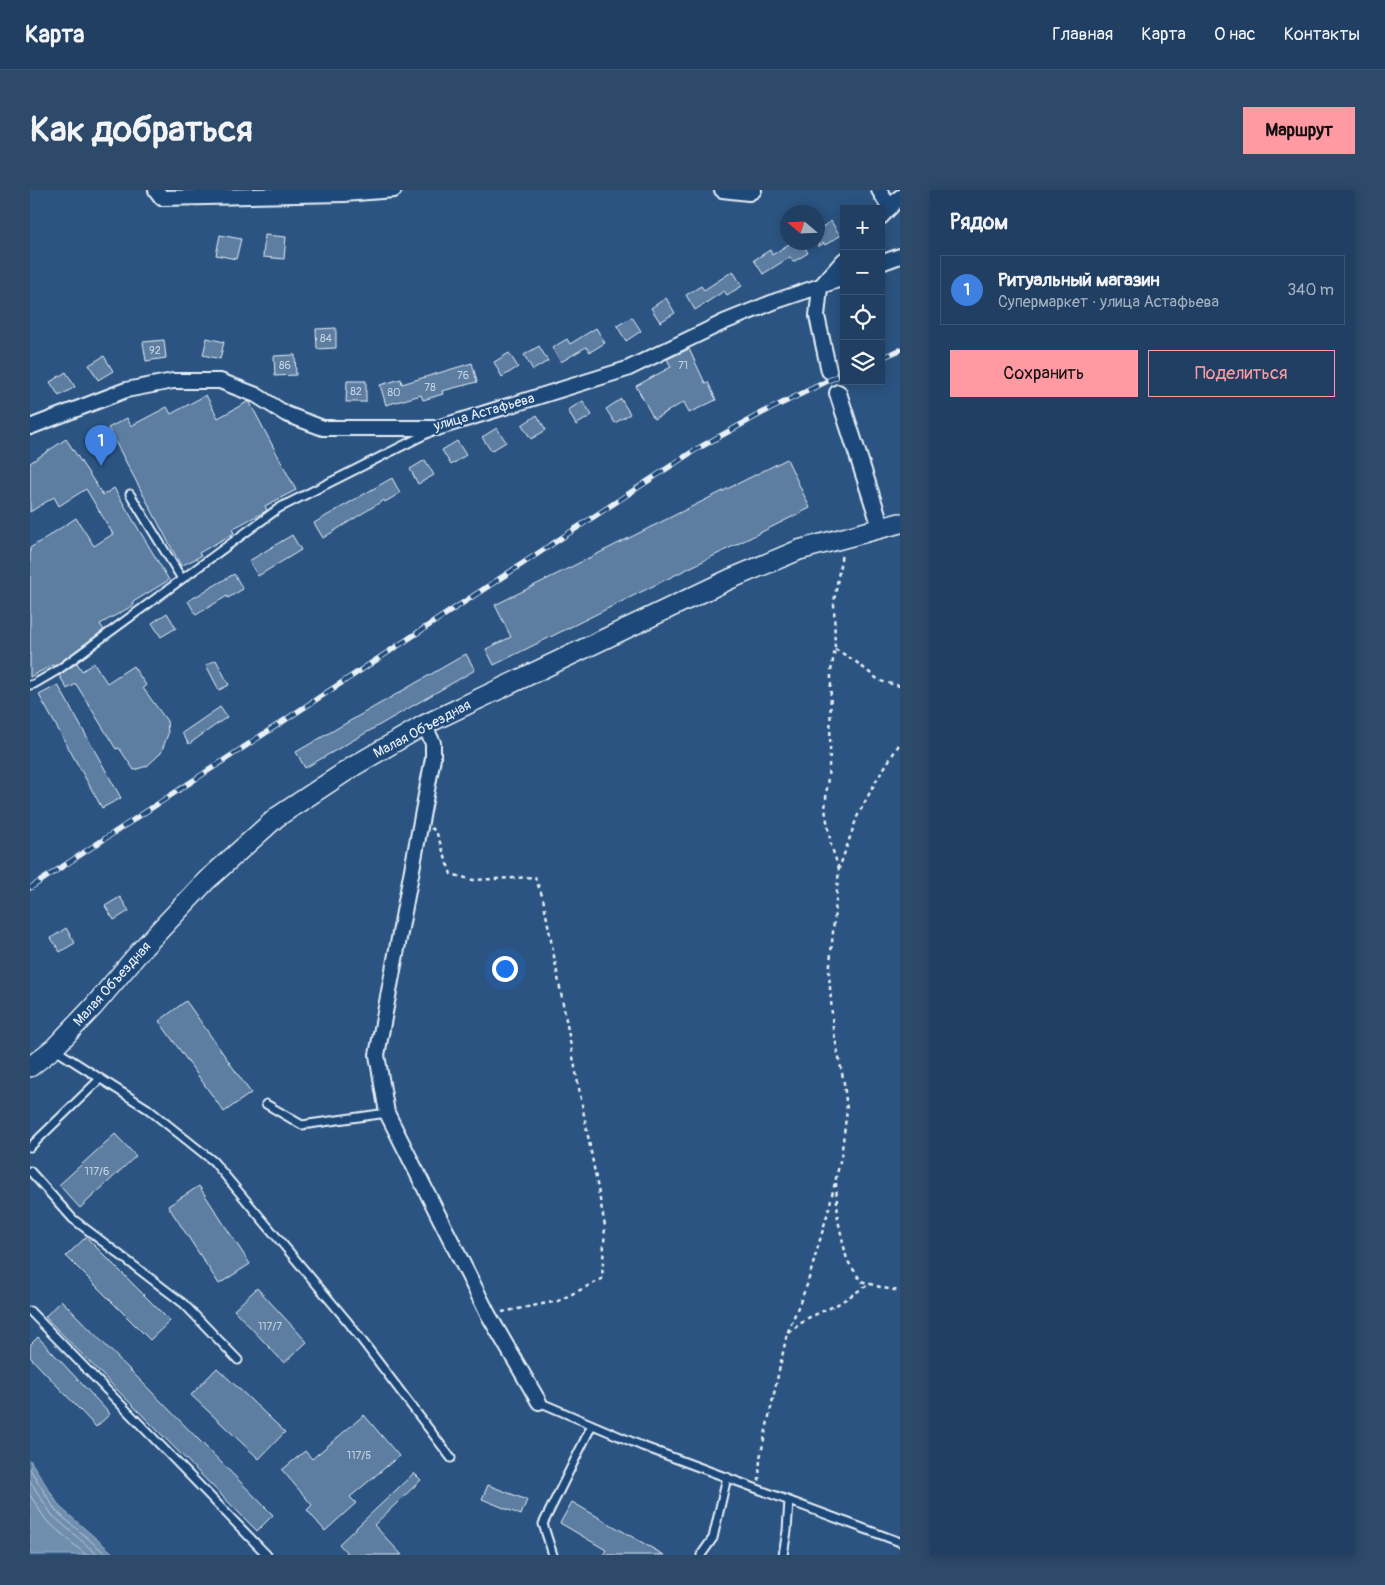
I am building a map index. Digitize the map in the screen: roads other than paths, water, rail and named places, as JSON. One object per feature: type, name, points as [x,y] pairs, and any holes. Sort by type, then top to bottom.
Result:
[{"type":"main road","name":"Малая Объездная","points":[[30,1067],[54,1048],[206,881],[277,817],[354,766],[424,725],[730,579],[799,550],[900,523]]},
{"type":"street","points":[[156,190],[162,198],[344,194],[394,190]]},
{"type":"street","points":[[722,190],[749,193],[754,190]]},
{"type":"street","points":[[879,190],[883,205]]},
{"type":"street","points":[[885,212],[900,197]]},
{"type":"street","points":[[885,262],[900,256]]},
{"type":"street","points":[[829,371],[817,316],[820,287],[840,264]]},
{"type":"street","name":"улица Астафьева","points":[[30,427],[126,390],[174,381],[220,381],[256,395],[286,414],[323,428],[437,428],[627,370],[724,322],[776,301],[840,280]]},
{"type":"street","points":[[838,393],[881,527]]},
{"type":"street","points":[[424,725],[433,743],[434,758],[377,1055],[387,1113],[488,1314],[539,1402]]},
{"type":"lane","points":[[30,685],[58,670],[279,508],[437,428]]},
{"type":"lane","points":[[130,494],[182,578]]},
{"type":"lane","points":[[54,1048],[100,1080],[148,1109],[213,1160],[348,1322],[451,1458]]},
{"type":"lane","points":[[30,1148],[100,1080]]},
{"type":"lane","points":[[266,1104],[302,1125],[387,1113]]},
{"type":"lane","points":[[30,1171],[73,1219],[184,1304],[238,1360]]},
{"type":"lane","points":[[30,1311],[267,1555]]},
{"type":"lane","points":[[539,1402],[642,1446],[900,1542]]},
{"type":"lane","points":[[553,1555],[543,1524],[592,1425]]},
{"type":"lane","points":[[701,1555],[713,1538],[727,1478]]},
{"type":"lane","points":[[782,1555],[787,1531],[789,1501]]},
{"type":"water","points":[[30,1460],[60,1507],[115,1555],[30,1555]]},
{"type":"railway","points":[[885,356],[900,350]]},
{"type":"railway","points":[[30,888],[695,450],[762,413],[840,375]]},
{"type":"place","name":"Ритуальный магазин","points":[[101,466]]}]
